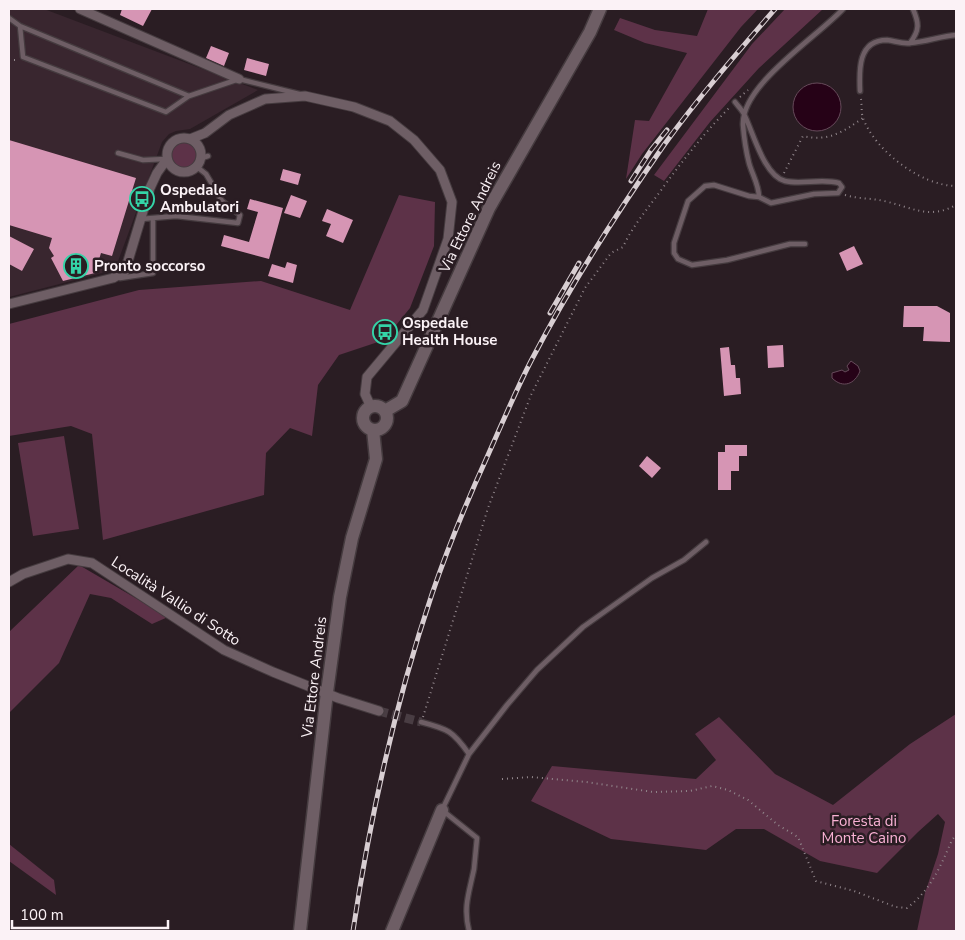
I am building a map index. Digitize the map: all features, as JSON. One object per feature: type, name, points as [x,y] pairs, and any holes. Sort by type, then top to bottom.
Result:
[{"type":"street","points":[[80,9],[239,79]]},
{"type":"street","name":"Via Ettore Andreis","points":[[385,411],[402,401],[489,208],[590,32],[600,9]]},
{"type":"street","points":[[175,170],[168,159],[167,153],[172,144],[181,138],[190,139],[204,133],[229,115],[265,99],[305,96],[354,107],[390,121],[414,140],[440,170],[452,202],[448,239],[423,310],[367,377],[365,394],[371,407]]},
{"type":"street","points":[[199,146],[204,133]]},
{"type":"street","points":[[157,173],[175,170],[184,173],[197,167],[205,157],[199,146],[190,139]]},
{"type":"street","points":[[9,304],[113,278],[125,271],[150,188],[157,173],[168,159]]},
{"type":"street","points":[[376,406],[385,411],[386,425],[378,430],[373,430],[366,426],[364,422],[365,413],[371,407],[376,406]]},
{"type":"street","name":"Via Ettore Andreis","points":[[300,931],[327,692],[340,597],[352,538],[376,460],[373,430]]},
{"type":"street","name":"Località Vallio di Sotto","points":[[9,582],[23,574],[68,559],[92,563],[224,650],[338,698],[379,711]]},
{"type":"street","points":[[392,931],[442,810]]},
{"type":"lane","points":[[759,196],[746,146],[744,112],[759,86],[842,9]]},
{"type":"lane","points":[[910,43],[916,36],[918,29],[913,9]]},
{"type":"lane","points":[[9,18],[20,26],[189,96]]},
{"type":"lane","points":[[20,26],[23,57],[166,112],[189,96],[239,79],[305,96]]},
{"type":"lane","points":[[860,91],[859,70],[868,47],[878,41],[888,40],[910,43],[956,35]]},
{"type":"lane","points":[[735,102],[744,112],[753,138],[766,164],[776,177],[788,182],[831,180],[839,182],[842,187],[838,193],[814,194],[771,203],[759,196],[750,196],[714,185],[705,186],[688,201],[674,243],[674,253],[678,259],[692,265],[727,260],[790,244],[805,244]]},
{"type":"lane","points":[[118,153],[143,160],[168,159]]},
{"type":"lane","points":[[141,219],[176,216],[238,223],[240,215],[222,201],[206,174],[197,167]]},
{"type":"lane","points":[[206,174],[210,169]]},
{"type":"lane","points":[[113,278],[153,273],[153,218]]},
{"type":"lane","points":[[470,931],[466,918],[467,897],[474,870],[478,838],[442,810],[469,754],[537,670],[583,627],[652,578],[684,560],[706,542]]},
{"type":"lane","points":[[421,722],[444,728],[457,737],[469,754]]},
{"type":"path","points":[[421,722],[488,508],[531,395],[585,288],[611,253],[623,247],[630,232],[712,125],[749,88]]},
{"type":"path","points":[[860,91],[863,118],[875,138],[889,154],[908,170],[929,181],[947,186],[956,186]]},
{"type":"path","points":[[780,180],[803,136],[816,139],[830,137],[863,118]]},
{"type":"path","points":[[838,193],[856,198],[885,201],[924,212],[944,212],[956,205]]},
{"type":"path","points":[[502,778],[531,777],[586,782],[653,792],[690,791],[712,786],[728,790],[748,800],[778,825],[798,837],[816,881],[854,891],[902,908],[907,908],[917,901],[934,880],[956,835]]},
{"type":"shaded area","points":[[9,9],[44,9],[258,90],[190,129],[169,134],[162,142],[117,264],[106,272],[9,297]]},
{"type":"shaded area","points":[[812,83],[822,83],[831,87],[837,93],[840,98],[840,116],[831,127],[822,131],[812,131],[803,127],[797,121],[793,112],[793,102],[797,93],[803,87]]},
{"type":"shaded area","points":[[851,361],[858,366],[860,371],[852,382],[844,384],[832,378],[832,373],[849,370],[847,366]]},
{"type":"green space","points":[[708,9],[758,9],[741,27],[642,154],[626,179],[635,120],[649,121],[687,53],[645,43],[614,30],[620,18],[655,30],[697,36]]},
{"type":"green space","points":[[785,9],[823,9],[759,68],[710,122],[664,181],[654,175],[752,44]]},
{"type":"green space","points":[[184,142],[193,146],[197,155],[193,164],[184,168],[175,164],[171,155],[175,146]]},
{"type":"green space","points":[[399,195],[435,202],[434,246],[410,308],[384,340],[339,355],[318,385],[312,436],[290,428],[266,453],[264,495],[103,540],[92,434],[71,426],[9,436],[9,324],[139,290],[261,281],[350,310]]},
{"type":"green space","points":[[64,436],[79,529],[33,536],[18,443]]},
{"type":"green space","points":[[79,565],[168,617],[152,624],[111,598],[90,594],[59,663],[9,713],[9,632]]},
{"type":"green space","name":"Foresta di Monte Caino","points":[[956,714],[956,931],[917,931],[925,893],[938,854],[945,822],[938,814],[877,873],[820,861],[764,829],[736,829],[706,850],[611,839],[531,801],[552,766],[696,779],[716,760],[695,734],[719,717],[775,774],[833,805],[910,744]]},
{"type":"green space","points":[[9,844],[54,880],[56,895],[9,861]]},
{"type":"building","points":[[122,9],[152,9],[143,26],[120,15]]},
{"type":"building","points":[[211,46],[229,53],[224,66],[206,58]]},
{"type":"building","points":[[247,58],[269,64],[266,76],[244,70]]},
{"type":"building","points":[[9,140],[136,178],[112,256],[101,253],[95,273],[63,281],[51,258],[54,256],[49,248],[52,238],[9,225]]},
{"type":"building","points":[[283,169],[301,174],[298,185],[280,180]]},
{"type":"building","points":[[291,195],[307,201],[300,218],[284,213]]},
{"type":"building","points":[[250,199],[283,208],[269,259],[221,246],[224,235],[249,242],[258,212],[247,209]]},
{"type":"building","points":[[327,209],[353,220],[343,243],[326,236],[331,224],[322,221]]},
{"type":"building","points":[[9,236],[34,249],[22,271],[9,264]]},
{"type":"building","points":[[854,246],[863,264],[847,271],[839,253]]},
{"type":"building","points":[[287,262],[297,265],[293,283],[268,276],[272,264],[285,268]]},
{"type":"building","points":[[904,306],[937,306],[950,313],[950,342],[923,341],[924,327],[903,327]]},
{"type":"building","points":[[783,345],[784,367],[768,368],[767,346]]},
{"type":"building","points":[[729,347],[731,365],[735,365],[736,378],[740,378],[741,394],[724,396],[720,348]]},
{"type":"building","points":[[725,445],[747,445],[747,456],[739,456],[739,471],[731,471],[731,490],[718,490],[718,452],[725,452]]},
{"type":"building","points":[[647,456],[661,468],[652,478],[639,466]]},
{"type":"tunnel","points":[[379,711],[421,722]]},
{"type":"railway","points":[[353,931],[367,846],[385,761],[406,677],[438,576],[458,524],[514,396],[546,333],[578,278],[646,171],[690,110],[775,9]]},
{"type":"railway","points":[[631,181],[651,150],[667,130]]},
{"type":"railway","points":[[550,313],[579,263]]},
{"type":"place","name":"Ospedale Ambulatori","points":[[142,199]]},
{"type":"place","name":"Pronto soccorso","points":[[76,266]]},
{"type":"place","name":"Ospedale Health House","points":[[385,332]]}]
